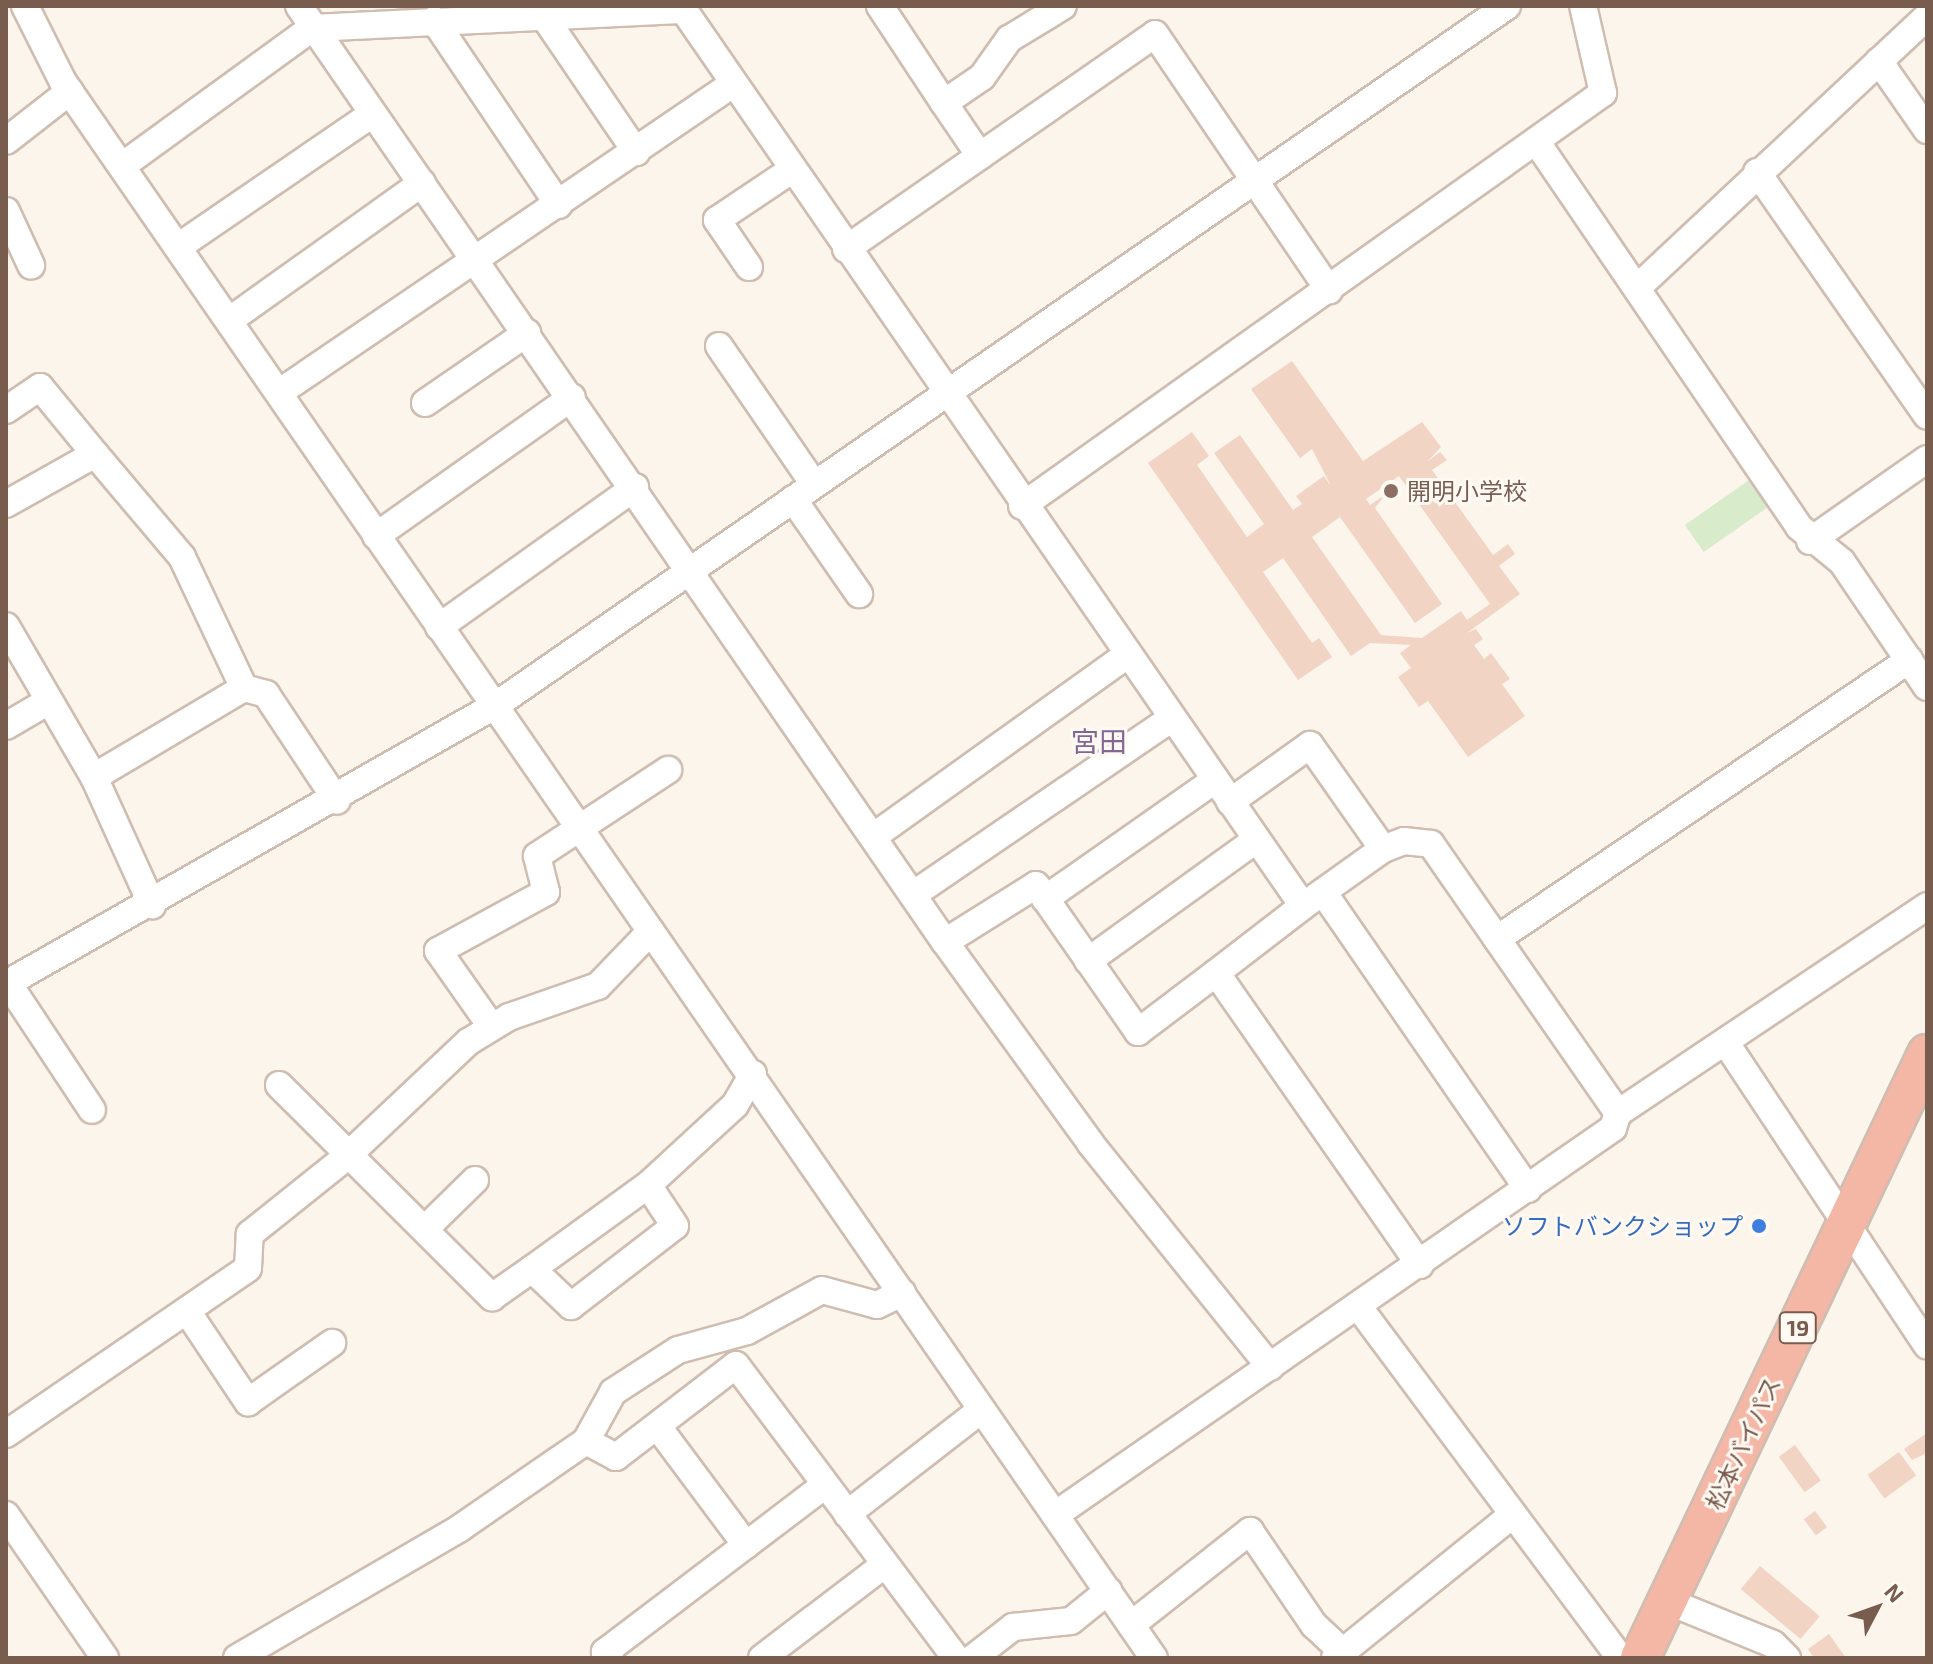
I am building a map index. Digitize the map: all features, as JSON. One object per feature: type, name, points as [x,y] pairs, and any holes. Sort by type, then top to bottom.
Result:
[{"type":"highway","name":"松本バイパス","points":[[1640,1658],[1927,1054]]},
{"type":"street","points":[[25,6],[39,46],[439,627],[753,1074],[1154,1658]]},
{"type":"street","points":[[880,6],[980,156]]},
{"type":"street","points":[[944,103],[982,77],[1009,39],[1063,6]]},
{"type":"street","points":[[92,1110],[7,984],[337,801],[496,705],[814,484],[946,397],[1254,178],[1507,6]]},
{"type":"street","points":[[1022,506],[1538,144],[1603,93],[1583,6]]},
{"type":"street","points":[[122,166],[306,17],[434,20],[681,8],[730,86],[1230,802],[1257,839],[1313,899],[1528,1189]]},
{"type":"street","points":[[543,15],[636,152]]},
{"type":"street","points":[[306,17],[877,834],[945,942],[1091,1144],[1270,1367]]},
{"type":"street","points":[[1637,288],[1757,172],[1927,17]]},
{"type":"street","points":[[434,20],[559,205]]},
{"type":"street","points":[[846,249],[1155,34],[1329,290]]},
{"type":"street","points":[[1879,61],[1927,130]]},
{"type":"street","points":[[280,392],[477,263],[730,86]]},
{"type":"street","points":[[6,141],[70,91]]},
{"type":"street","points":[[178,247],[372,114]]},
{"type":"street","points":[[1538,144],[1810,541],[1842,562],[1927,687]]},
{"type":"street","points":[[749,267],[717,220],[790,171]]},
{"type":"street","points":[[1757,172],[1927,416]]},
{"type":"street","points":[[230,320],[422,183]]},
{"type":"street","points":[[6,211],[31,265]]},
{"type":"street","points":[[425,403],[527,333]]},
{"type":"street","points":[[719,346],[814,484]]},
{"type":"street","points":[[6,410],[40,387],[182,557],[244,688]]},
{"type":"street","points":[[376,536],[572,397]]},
{"type":"street","points":[[6,504],[95,454]]},
{"type":"street","points":[[1810,541],[1927,459]]},
{"type":"street","points":[[439,627],[635,487]]},
{"type":"street","points":[[793,499],[859,594]]},
{"type":"street","points":[[6,626],[47,702],[94,777],[152,905]]},
{"type":"street","points":[[877,834],[1128,654]]},
{"type":"street","points":[[1497,939],[1909,660]]},
{"type":"street","points":[[94,777],[244,688],[266,694],[337,801]]},
{"type":"street","points":[[6,726],[47,702]]},
{"type":"street","points":[[914,894],[1172,718]]},
{"type":"street","points":[[1230,802],[1310,745],[1383,849]]},
{"type":"street","points":[[491,1026],[438,951],[546,892],[537,856],[583,831],[668,770]]},
{"type":"street","points":[[1045,899],[1215,780]]},
{"type":"street","points":[[1088,961],[1257,839]]},
{"type":"street","points":[[945,942],[1036,885],[1138,1032],[1383,849],[1404,841],[1431,844],[1618,1113]]},
{"type":"street","points":[[1055,1515],[1528,1189],[1613,1128],[1618,1113],[1927,906]]},
{"type":"street","points":[[6,1434],[248,1268],[250,1234],[259,1224],[345,1158],[491,1026],[598,986],[651,931]]},
{"type":"street","points":[[1216,973],[1420,1265]]},
{"type":"street","points":[[1726,1043],[1845,1227],[1927,1345]]},
{"type":"street","points":[[279,1085],[345,1158],[425,1229],[492,1297],[648,1185],[735,1105],[753,1074]]},
{"type":"street","points":[[425,1229],[475,1180]]},
{"type":"street","points":[[532,1269],[571,1306],[675,1226],[648,1185]]},
{"type":"street","points":[[237,1658],[460,1528],[586,1441],[613,1392],[678,1350],[747,1331],[822,1290],[877,1305],[902,1293]]},
{"type":"street","points":[[1358,1306],[1510,1517],[1620,1658]]},
{"type":"street","points":[[187,1311],[248,1402],[332,1343]]},
{"type":"street","points":[[586,1441],[616,1457],[736,1365],[956,1658]]},
{"type":"street","points":[[847,1514],[981,1410]]},
{"type":"street","points":[[658,1427],[746,1545]]},
{"type":"street","points":[[610,1658],[605,1652],[825,1485]]},
{"type":"street","points":[[6,1515],[105,1658]]},
{"type":"street","points":[[1131,1625],[1250,1531],[1314,1625],[1339,1655],[1510,1517]]},
{"type":"street","points":[[762,1658],[884,1565]]},
{"type":"street","points":[[973,1658],[1013,1627],[1071,1621],[1108,1591]]},
{"type":"street","points":[[1667,1601],[1773,1644],[1787,1658]]},
{"type":"green space","points":[[1752,478],[1771,505],[1704,552],[1685,525]]},
{"type":"building","points":[[1292,361],[1363,461],[1422,422],[1441,447],[1427,462],[1440,452],[1447,460],[1432,470],[1493,555],[1508,544],[1515,554],[1499,566],[1520,594],[1467,633],[1476,629],[1483,639],[1474,645],[1484,659],[1491,653],[1510,679],[1502,684],[1525,716],[1468,757],[1428,701],[1419,707],[1398,677],[1411,668],[1400,653],[1411,645],[1370,643],[1351,656],[1283,558],[1263,572],[1312,643],[1319,638],[1332,657],[1298,680],[1148,463],[1192,432],[1209,456],[1197,465],[1247,537],[1264,524],[1214,453],[1240,435],[1293,510],[1302,504],[1296,496],[1324,476],[1331,486],[1312,449],[1300,458],[1251,389]],"holes":[[[1399,476],[1490,604],[1467,620],[1461,611],[1422,638],[1381,635],[1312,537],[1340,517],[1415,623],[1442,604],[1375,508],[1385,495],[1370,505],[1366,499]]]},
{"type":"building","points":[[1927,1433],[1927,1453],[1912,1460],[1904,1449]]},
{"type":"building","points":[[1795,1445],[1821,1481],[1805,1492],[1779,1457]]},
{"type":"building","points":[[1899,1452],[1916,1475],[1884,1498],[1867,1475]]},
{"type":"building","points":[[1815,1511],[1827,1527],[1816,1535],[1804,1519]]},
{"type":"building","points":[[1760,1566],[1820,1616],[1800,1639],[1741,1589]]},
{"type":"building","points":[[1829,1634],[1846,1658],[1814,1658],[1808,1649]]},
{"type":"place","name":"開明小学校","points":[[1391,491]]},
{"type":"place","name":"ソフトバンクショップ","points":[[1759,1226]]},
{"type":"district","name":"宮田","points":[[1099,741]]}]
